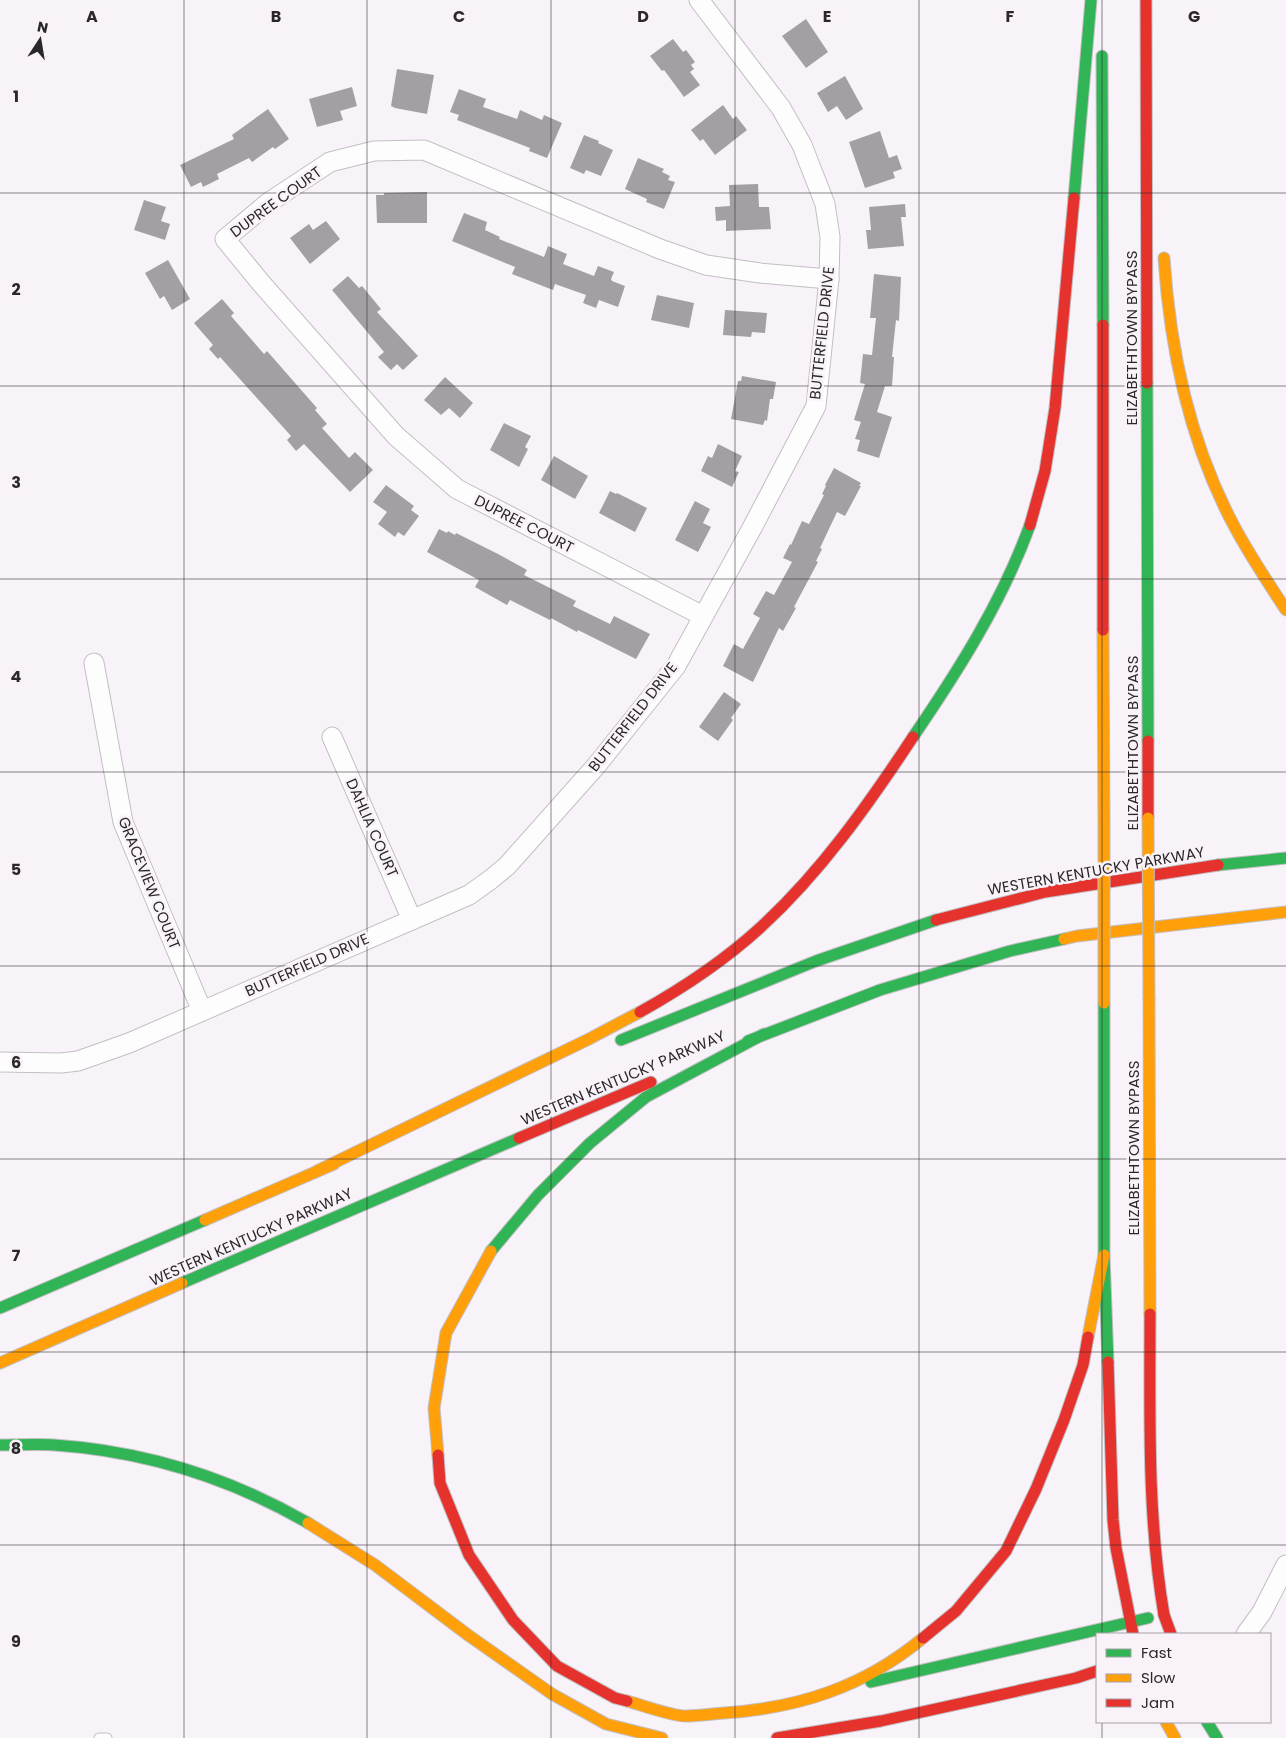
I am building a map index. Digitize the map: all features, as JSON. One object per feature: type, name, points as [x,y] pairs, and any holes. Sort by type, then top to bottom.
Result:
[{"type":"main road","points":[[317,1171],[593,1037],[693,981],[739,948],[782,909],[821,865],[891,770],[958,671],[988,620],[1014,567],[1034,513],[1048,458],[1057,401],[1091,0]]},
{"type":"main road","name":"ELIZABETHTOWN BYPASS","points":[[1146,0],[1150,1491],[1156,1575],[1164,1615],[1171,1633]]},
{"type":"main road","points":[[1155,0],[1158,69]]},
{"type":"main road","name":"ELIZABETHTOWN BYPASS","points":[[1102,40],[1104,1255],[1113,1520],[1116,1548],[1133,1633]]},
{"type":"main road","points":[[1164,247],[1164,276],[1171,337],[1183,396],[1201,454],[1225,509],[1254,562],[1286,610]]},
{"type":"main road","name":"WESTERN KENTUCKY PARKWAY","points":[[606,1047],[825,956],[953,914],[1018,897],[1212,864],[1286,858]]},
{"type":"main road","name":"WESTERN KENTUCKY PARKWAY","points":[[0,1363],[764,1034],[880,990],[1010,951],[1077,936],[1286,912]]},
{"type":"main road","points":[[764,1034],[646,1098],[590,1143],[538,1196],[487,1254],[446,1333],[434,1408],[440,1483],[469,1554],[513,1620],[557,1666],[615,1698],[684,1716],[752,1711],[801,1701],[835,1691],[1164,1615]]},
{"type":"main road","points":[[0,1308],[552,1070]]},
{"type":"main road","points":[[835,1691],[860,1681],[910,1649],[956,1612],[1006,1551],[1064,1420],[1083,1365],[1104,1255]]},
{"type":"main road","points":[[0,1445],[53,1445],[110,1451],[167,1463],[222,1481],[275,1504],[326,1533],[375,1565],[468,1635],[552,1694],[606,1724],[662,1738]]},
{"type":"main road","points":[[1153,1628],[1164,1615]]},
{"type":"main road","points":[[777,1738],[882,1721],[1076,1678],[1096,1671]]},
{"type":"main road","points":[[1076,1678],[1096,1678]]},
{"type":"main road","points":[[1166,1723],[1174,1738]]},
{"type":"main road","points":[[1208,1723],[1218,1738]]},
{"type":"street","name":"BUTTERFIELD DRIVE","points":[[0,1062],[61,1063],[78,1061],[129,1043],[469,895],[507,866],[596,766],[676,666],[816,406],[829,279],[830,237],[826,204],[802,145],[781,108],[699,0]]},
{"type":"street","name":"DUPREE COURT","points":[[703,616],[457,489],[396,436],[261,284],[225,239],[268,204],[330,162],[374,151],[424,150],[660,249],[706,265],[760,273],[829,279]]},
{"type":"street","name":"GRACEVIEW COURT","points":[[94,663],[123,822],[202,1011]]},
{"type":"street","name":"DAHLIA COURT","points":[[332,737],[412,920]]},
{"type":"street","points":[[1247,1633],[1262,1612],[1286,1565]]},
{"type":"lane","points":[[99,1738],[107,1738]]},
{"type":"building","points":[[806,19],[828,52],[806,68],[782,36]]},
{"type":"building","points":[[673,39],[683,52],[686,50],[695,62],[691,65],[694,69],[690,72],[700,85],[684,97],[664,70],[662,71],[650,56]]},
{"type":"building","points":[[397,69],[434,75],[427,114],[391,106]]},
{"type":"building","points":[[845,76],[863,109],[846,120],[837,106],[828,112],[817,93]]},
{"type":"building","points":[[352,87],[357,106],[340,111],[343,120],[317,127],[309,99]]},
{"type":"building","points":[[459,89],[486,99],[483,107],[517,119],[520,110],[542,120],[544,115],[562,123],[547,158],[529,151],[530,148],[457,120],[459,115],[450,112]]},
{"type":"building","points":[[723,105],[733,119],[736,116],[747,130],[715,155],[703,139],[700,141],[691,130]]},
{"type":"building","points":[[268,109],[289,139],[275,149],[273,147],[252,162],[249,158],[217,174],[219,179],[203,187],[201,182],[191,187],[180,165],[234,139],[232,135]]},
{"type":"building","points":[[880,131],[889,158],[897,155],[902,169],[893,172],[895,178],[865,188],[849,142]]},
{"type":"building","points":[[584,135],[599,141],[598,143],[613,150],[601,176],[586,170],[584,174],[570,168]]},
{"type":"building","points":[[638,158],[664,169],[662,172],[670,176],[668,180],[675,182],[664,209],[646,202],[647,199],[625,189]]},
{"type":"building","points":[[758,184],[759,207],[769,207],[771,229],[726,231],[726,220],[716,221],[715,207],[730,206],[729,185]]},
{"type":"building","points":[[427,192],[427,223],[377,223],[376,195],[384,195],[384,193]]},
{"type":"building","points":[[144,200],[166,207],[161,221],[170,224],[165,240],[134,230]]},
{"type":"building","points":[[905,204],[906,217],[901,217],[904,246],[868,249],[866,230],[871,230],[869,207]]},
{"type":"building","points":[[464,213],[487,222],[485,230],[500,237],[499,239],[544,257],[548,246],[567,254],[563,264],[594,276],[598,266],[614,272],[612,281],[625,286],[618,307],[599,300],[596,308],[583,303],[586,295],[555,284],[553,290],[512,274],[515,267],[452,241]]},
{"type":"building","points":[[326,221],[340,239],[310,264],[290,238],[309,224],[313,230]]},
{"type":"building","points":[[168,260],[190,299],[172,310],[164,296],[160,299],[145,273]]},
{"type":"building","points":[[874,274],[901,277],[899,321],[896,320],[892,357],[894,357],[892,386],[885,386],[877,412],[892,417],[879,458],[857,451],[860,440],[855,439],[861,422],[854,420],[865,384],[860,383],[863,354],[872,355],[876,318],[870,318]]},
{"type":"building","points":[[348,276],[359,288],[362,286],[381,309],[377,312],[418,356],[403,370],[397,364],[391,370],[378,357],[384,352],[332,290]]},
{"type":"building","points":[[657,295],[694,303],[689,328],[651,320]]},
{"type":"building","points":[[222,299],[234,313],[231,316],[264,354],[267,351],[317,408],[315,410],[327,424],[322,428],[349,458],[355,452],[373,470],[350,492],[304,444],[296,451],[287,440],[291,436],[220,357],[218,359],[209,349],[213,345],[194,323]]},
{"type":"building","points":[[725,310],[767,313],[765,333],[752,332],[751,337],[723,335]]},
{"type":"building","points":[[742,376],[776,382],[773,399],[770,399],[767,421],[765,420],[763,425],[731,419],[738,381],[741,381]]},
{"type":"building","points":[[445,377],[473,403],[460,418],[449,408],[441,415],[424,400]]},
{"type":"building","points":[[504,423],[531,436],[525,447],[528,449],[519,467],[490,450]]},
{"type":"building","points":[[718,444],[742,456],[735,471],[739,472],[732,487],[701,471],[708,456],[712,458]]},
{"type":"building","points":[[554,456],[588,476],[575,499],[541,480]]},
{"type":"building","points":[[834,468],[861,483],[859,486],[861,486],[845,516],[837,512],[820,548],[822,549],[816,561],[818,562],[794,607],[796,608],[783,631],[779,628],[753,682],[723,666],[734,644],[743,649],[760,618],[753,614],[766,591],[774,595],[792,562],[783,558],[802,521],[809,524],[824,495],[822,494],[825,485]]},
{"type":"building","points":[[386,485],[414,506],[411,510],[419,516],[404,536],[398,532],[395,537],[378,524],[387,512],[373,502]]},
{"type":"building","points":[[610,491],[647,508],[635,532],[599,513]]},
{"type":"building","points":[[695,501],[710,509],[703,523],[711,527],[698,552],[675,540]]},
{"type":"building","points":[[439,529],[455,535],[456,533],[527,570],[524,575],[576,601],[573,606],[610,624],[614,616],[650,634],[636,659],[578,630],[577,632],[510,600],[507,605],[475,587],[479,580],[427,552]]},
{"type":"building","points":[[724,692],[741,704],[731,718],[733,720],[718,741],[699,727]]},
{"type":"traffic: fast","points":[[1074,198],[1091,0]]},
{"type":"traffic: fast","points":[[1102,56],[1103,325]]},
{"type":"traffic: fast","points":[[1147,383],[1148,741]]},
{"type":"traffic: fast","points":[[913,737],[993,609],[1019,554],[1030,525]]},
{"type":"traffic: fast","points":[[1218,865],[1286,858]]},
{"type":"traffic: fast","points":[[621,1040],[816,961],[936,920]]},
{"type":"traffic: fast","points":[[748,1041],[880,990],[1010,951],[1064,939]]},
{"type":"traffic: fast","points":[[1104,1003],[1104,1255],[1108,1362]]},
{"type":"traffic: fast","points":[[491,1251],[538,1195],[590,1143],[646,1097],[764,1034]]},
{"type":"traffic: fast","points":[[182,1283],[519,1138]]},
{"type":"traffic: fast","points":[[0,1308],[205,1220]]},
{"type":"traffic: fast","points":[[0,1445],[47,1445],[88,1448],[153,1460],[217,1480],[278,1507],[308,1523]]},
{"type":"traffic: fast","points":[[871,1682],[1148,1618]]},
{"type":"traffic: fast","points":[[1208,1723],[1217,1738]]},
{"type":"traffic: slow","points":[[1164,258],[1171,327],[1177,360],[1184,394],[1204,459],[1232,522],[1286,610]]},
{"type":"traffic: slow","points":[[1103,630],[1104,824]]},
{"type":"traffic: slow","points":[[1148,818],[1149,1000]]},
{"type":"traffic: slow","points":[[1104,824],[1104,1003]]},
{"type":"traffic: slow","points":[[1064,939],[1286,912]]},
{"type":"traffic: slow","points":[[1149,1000],[1150,1314]]},
{"type":"traffic: slow","points":[[317,1171],[589,1039],[640,1012]]},
{"type":"traffic: slow","points":[[205,1220],[334,1164]]},
{"type":"traffic: slow","points":[[438,1455],[434,1408],[446,1333],[491,1251]]},
{"type":"traffic: slow","points":[[1088,1337],[1104,1255]]},
{"type":"traffic: slow","points":[[0,1363],[182,1283]]},
{"type":"traffic: slow","points":[[308,1523],[375,1565],[468,1635],[552,1694],[606,1724],[662,1738]]},
{"type":"traffic: slow","points":[[627,1701],[680,1716],[778,1706],[830,1692],[854,1682],[878,1670],[923,1638]]},
{"type":"traffic: slow","points":[[1167,1723],[1175,1738]]},
{"type":"traffic: jam","points":[[1146,0],[1147,383]]},
{"type":"traffic: jam","points":[[1030,525],[1045,471],[1055,408],[1074,198]]},
{"type":"traffic: jam","points":[[1103,325],[1103,630]]},
{"type":"traffic: jam","points":[[640,1012],[718,962],[761,927],[783,906],[843,837],[913,737]]},
{"type":"traffic: jam","points":[[1148,741],[1148,818]]},
{"type":"traffic: jam","points":[[936,920],[1045,892],[1218,865]]},
{"type":"traffic: jam","points":[[519,1138],[651,1082]]},
{"type":"traffic: jam","points":[[1150,1314],[1152,1502],[1164,1615]]},
{"type":"traffic: jam","points":[[923,1638],[956,1611],[1006,1551],[1036,1489],[1064,1420],[1083,1365],[1088,1337]]},
{"type":"traffic: jam","points":[[1108,1362],[1113,1520],[1116,1548],[1133,1633]]},
{"type":"traffic: jam","points":[[438,1455],[440,1483],[469,1555],[513,1620],[557,1666],[615,1698],[627,1701]]},
{"type":"traffic: jam","points":[[1164,1615],[1171,1633]]},
{"type":"traffic: jam","points":[[777,1738],[881,1721],[1076,1678],[1096,1671]]}]
